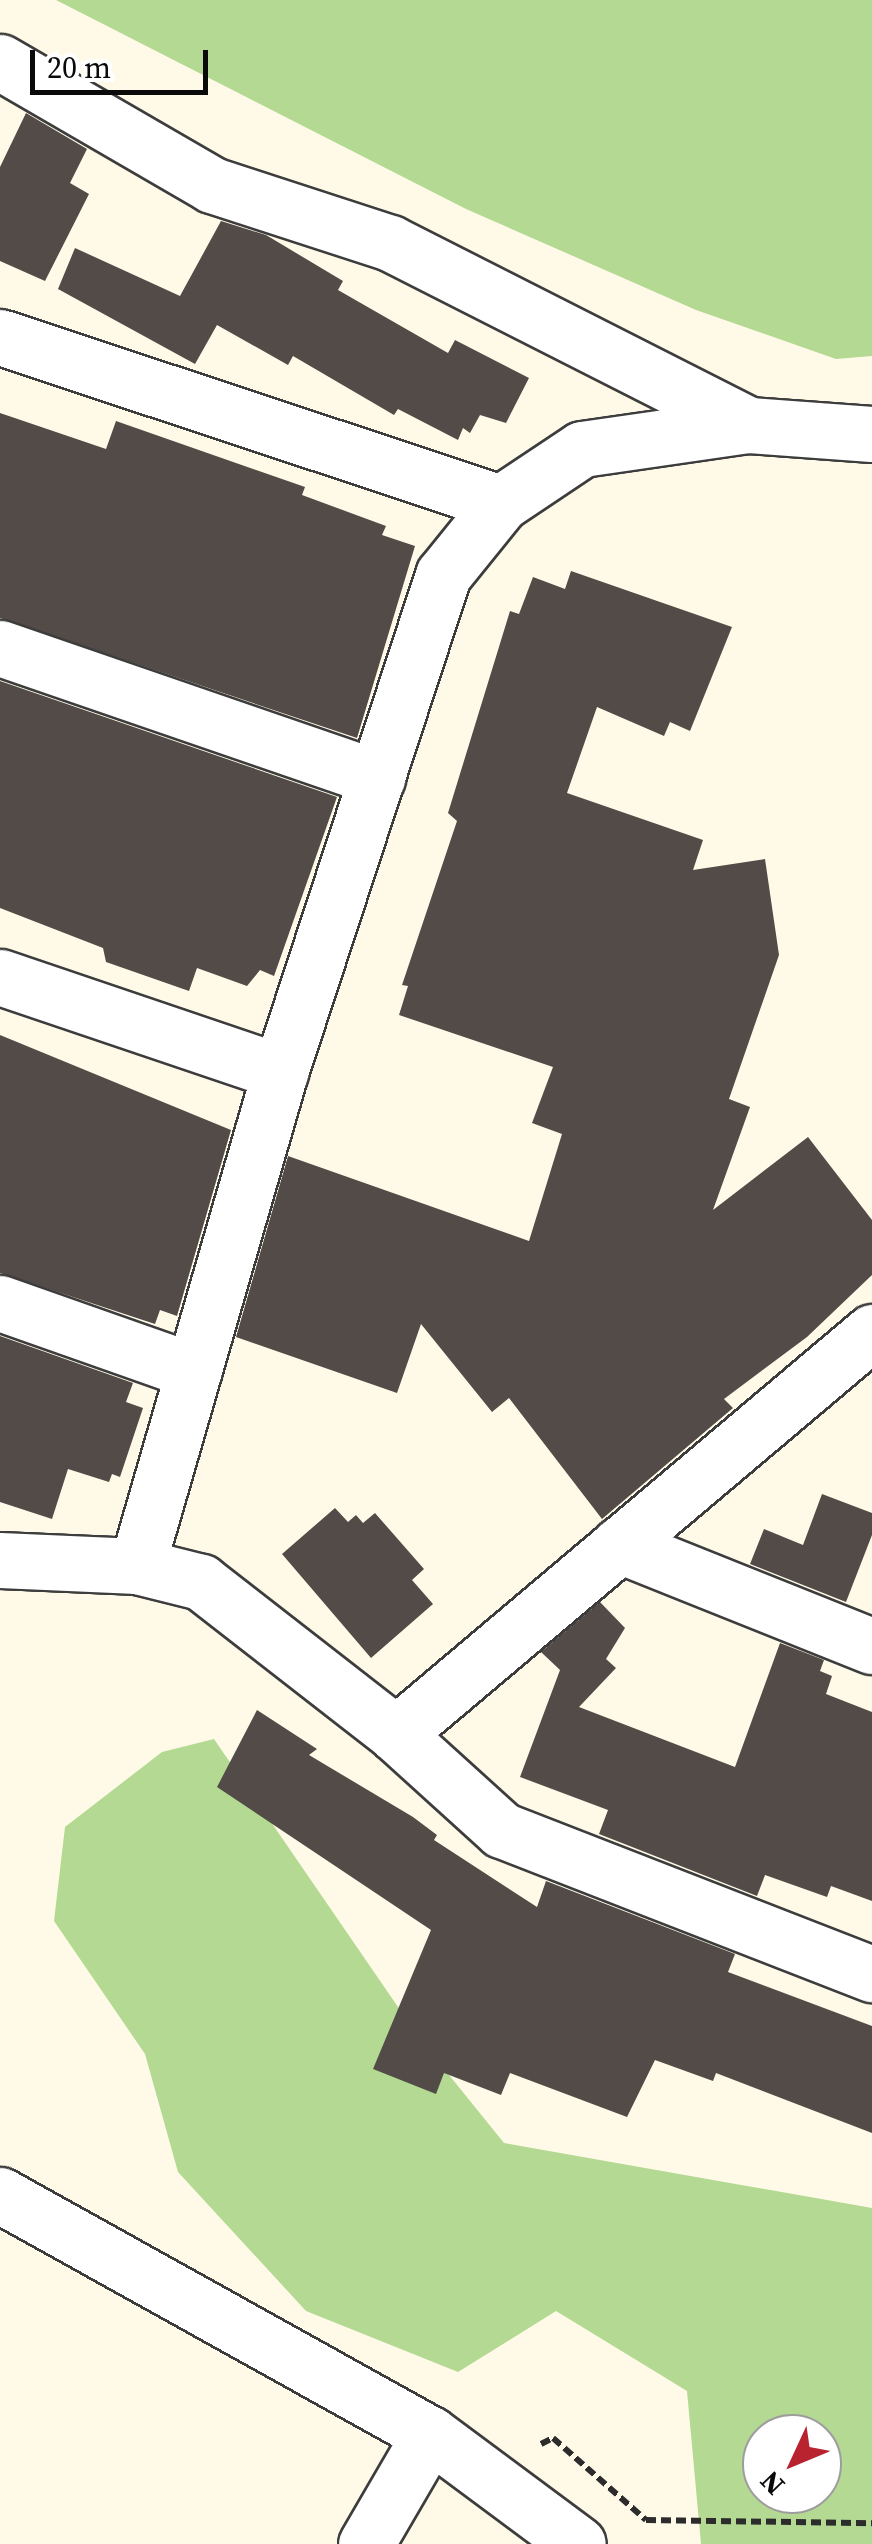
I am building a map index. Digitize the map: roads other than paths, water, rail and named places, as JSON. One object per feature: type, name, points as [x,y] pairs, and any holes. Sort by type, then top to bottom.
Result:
[{"type":"street","points":[[0,62],[212,185],[390,243],[750,425]]},
{"type":"street","points":[[0,337],[501,502]]},
{"type":"street","points":[[137,1566],[280,1072],[443,575],[501,502],[582,449],[750,425],[872,434]]},
{"type":"street","points":[[0,648],[377,778]]},
{"type":"street","points":[[0,977],[280,1072]]},
{"type":"street","points":[[0,1303],[194,1371]]},
{"type":"street","points":[[396,1734],[872,1332]]},
{"type":"street","points":[[619,1546],[872,1646]]},
{"type":"street","points":[[0,1560],[137,1566],[201,1582],[396,1734],[502,1830],[872,1974]]},
{"type":"street","points":[[0,2195],[430,2434],[485,2470],[578,2544]]},
{"type":"street","points":[[366,2544],[430,2434]]}]
